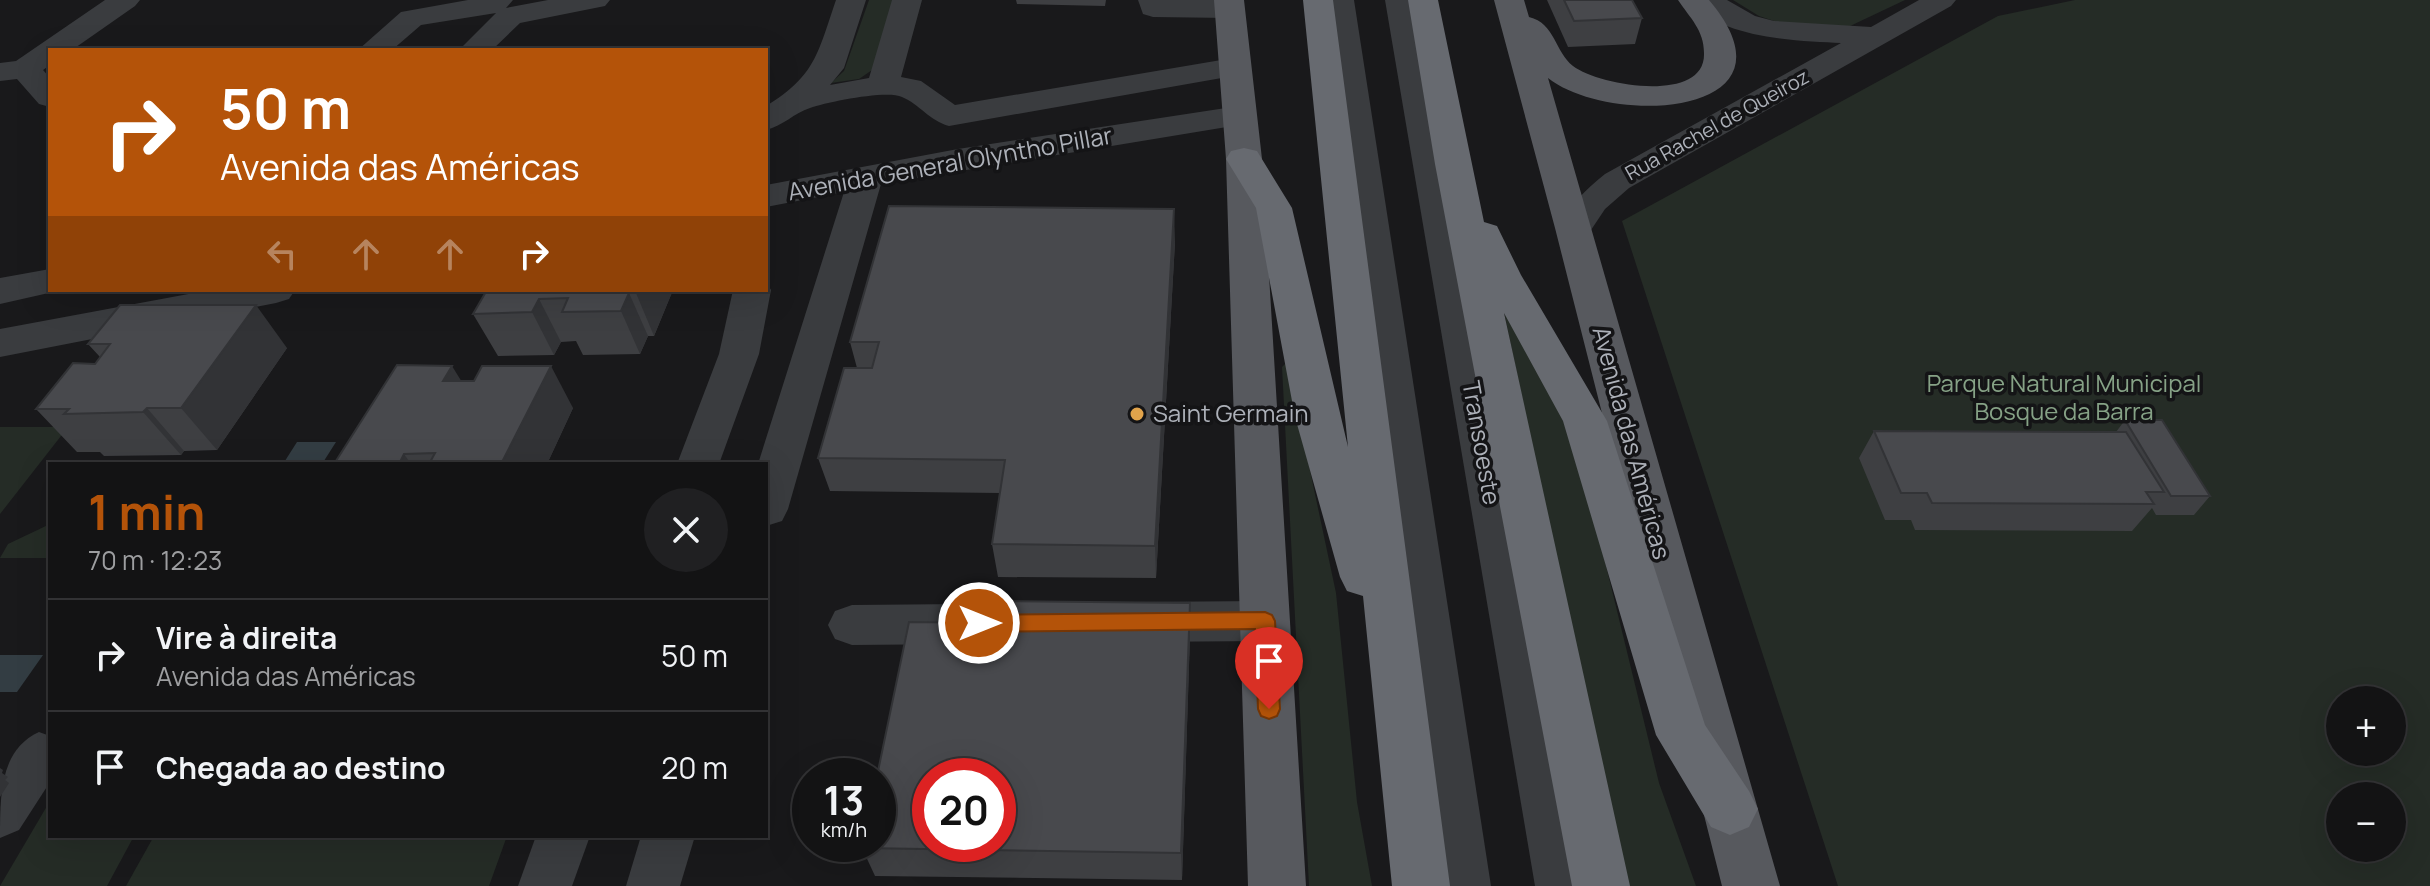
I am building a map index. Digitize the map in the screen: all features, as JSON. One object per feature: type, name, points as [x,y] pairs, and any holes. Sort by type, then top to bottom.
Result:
[{"type":"highway","points":[[1318,0],[1421,886]]},
{"type":"highway","points":[[1423,0],[1453,164],[1601,886]]},
{"type":"highway","points":[[1242,142],[1274,208],[1317,417],[1370,597],[1403,886]]},
{"type":"highway","points":[[1453,164],[1502,275],[1585,421],[1682,735],[1730,809]]},
{"type":"main road","points":[[1511,8],[1539,35],[1545,56],[1553,69],[1575,81],[1619,95],[1660,97],[1695,89],[1710,81],[1722,57],[1720,39],[1693,0]]},
{"type":"main road","points":[[1229,4],[1242,142],[1277,886]]},
{"type":"main road","name":"Avenida das Américas","points":[[1511,8],[1574,228],[1751,886]]},
{"type":"street","points":[[52,48],[125,0]]},
{"type":"street","points":[[383,48],[412,18],[492,5],[498,0]]},
{"type":"street","points":[[476,48],[510,16],[595,0]]},
{"type":"street","points":[[799,100],[828,68],[851,0]]},
{"type":"street","points":[[883,85],[907,0]]},
{"type":"street","points":[[1153,0],[1153,8],[1229,4]]},
{"type":"street","points":[[1339,0],[1464,886]]},
{"type":"street","name":"Transoeste","points":[[1400,0],[1562,886]]},
{"type":"street","name":"Rua Rachel de Queiroz","points":[[1706,0],[1744,22],[1773,30],[1871,36]]},
{"type":"street","name":"Rua Rachel de Queiroz","points":[[1574,228],[1593,201],[1617,181],[1871,36],[1941,0]]},
{"type":"street","points":[[32,61],[48,93]]},
{"type":"street","name":"Avenida General Olyntho Pillar","points":[[768,119],[799,100],[883,85],[910,88],[949,116],[1233,67]]},
{"type":"street","points":[[949,116],[958,159]]},
{"type":"street","name":"Avenida General Olyntho Pillar","points":[[768,196],[958,159],[1135,132],[1172,133],[1242,142]]},
{"type":"street","points":[[768,502],[866,176]]},
{"type":"street","points":[[0,291],[48,281]]},
{"type":"street","points":[[0,343],[266,292]]},
{"type":"street","points":[[699,462],[739,354],[752,292]]},
{"type":"street","points":[[1090,622],[1265,621]]},
{"type":"street","points":[[852,625],[1011,623]]},
{"type":"street","points":[[0,755],[39,755],[0,813]]},
{"type":"street","points":[[545,886],[562,838]]},
{"type":"street","points":[[653,886],[667,838]]},
{"type":"green space","points":[[869,0],[893,0],[875,68],[859,79],[831,83],[844,71]]},
{"type":"green space","points":[[1733,0],[1905,0],[1848,27],[1780,23],[1759,16]]},
{"type":"green space","name":"Parque Natural Municipal Bosque da Barra","points":[[2075,0],[2430,0],[2430,886],[1838,886],[1622,221],[1998,16]]},
{"type":"green space","points":[[1504,312],[1514,316],[1579,455],[1659,783],[1696,886],[1625,886]]},
{"type":"green space","points":[[1287,362],[1336,593],[1357,802],[1372,886],[1309,886],[1282,367]]},
{"type":"green space","points":[[0,427],[68,427],[0,514]]},
{"type":"green space","points":[[48,525],[48,558],[0,558],[8,544]]},
{"type":"green space","points":[[48,804],[48,838],[133,838],[107,886],[0,886]]},
{"type":"green space","points":[[153,838],[506,838],[489,886],[126,886]]},
{"type":"shaded area","points":[[297,442],[336,442],[323,462],[284,462]]},
{"type":"shaded area","points":[[0,655],[43,655],[17,692],[0,692]]},
{"type":"building","points":[[1564,0],[1632,0],[1642,18],[1574,21]]},
{"type":"building","points":[[889,206],[1174,209],[1155,546],[992,544],[1005,460],[818,458],[844,368],[872,368],[879,342],[850,342]]},
{"type":"building","points":[[486,292],[636,292],[629,293],[621,311],[562,312],[568,298],[539,299],[532,312],[473,314]]},
{"type":"building","points":[[120,305],[256,305],[181,408],[64,414],[69,409],[36,409],[73,363],[95,364],[110,344],[88,344]]},
{"type":"building","points":[[397,365],[452,366],[443,381],[474,381],[482,366],[551,366],[502,462],[430,462],[435,453],[404,454],[400,462],[335,462]]},
{"type":"building","points":[[2125,420],[2162,420],[2210,496],[2171,496]]},
{"type":"building","points":[[1874,431],[2126,432],[2164,492],[2146,492],[2154,504],[1932,503],[1927,493],[1901,493]]},
{"type":"building","points":[[1001,601],[1190,603],[1181,853],[1016,850],[1016,758],[912,758],[912,849],[896,849],[896,758],[881,758],[909,622],[997,623]]},
{"type":"place","name":"Saint Germain","points":[[1137,414]]},
{"type":"route","points":[[979,623],[1265,621],[1269,709]]}]
